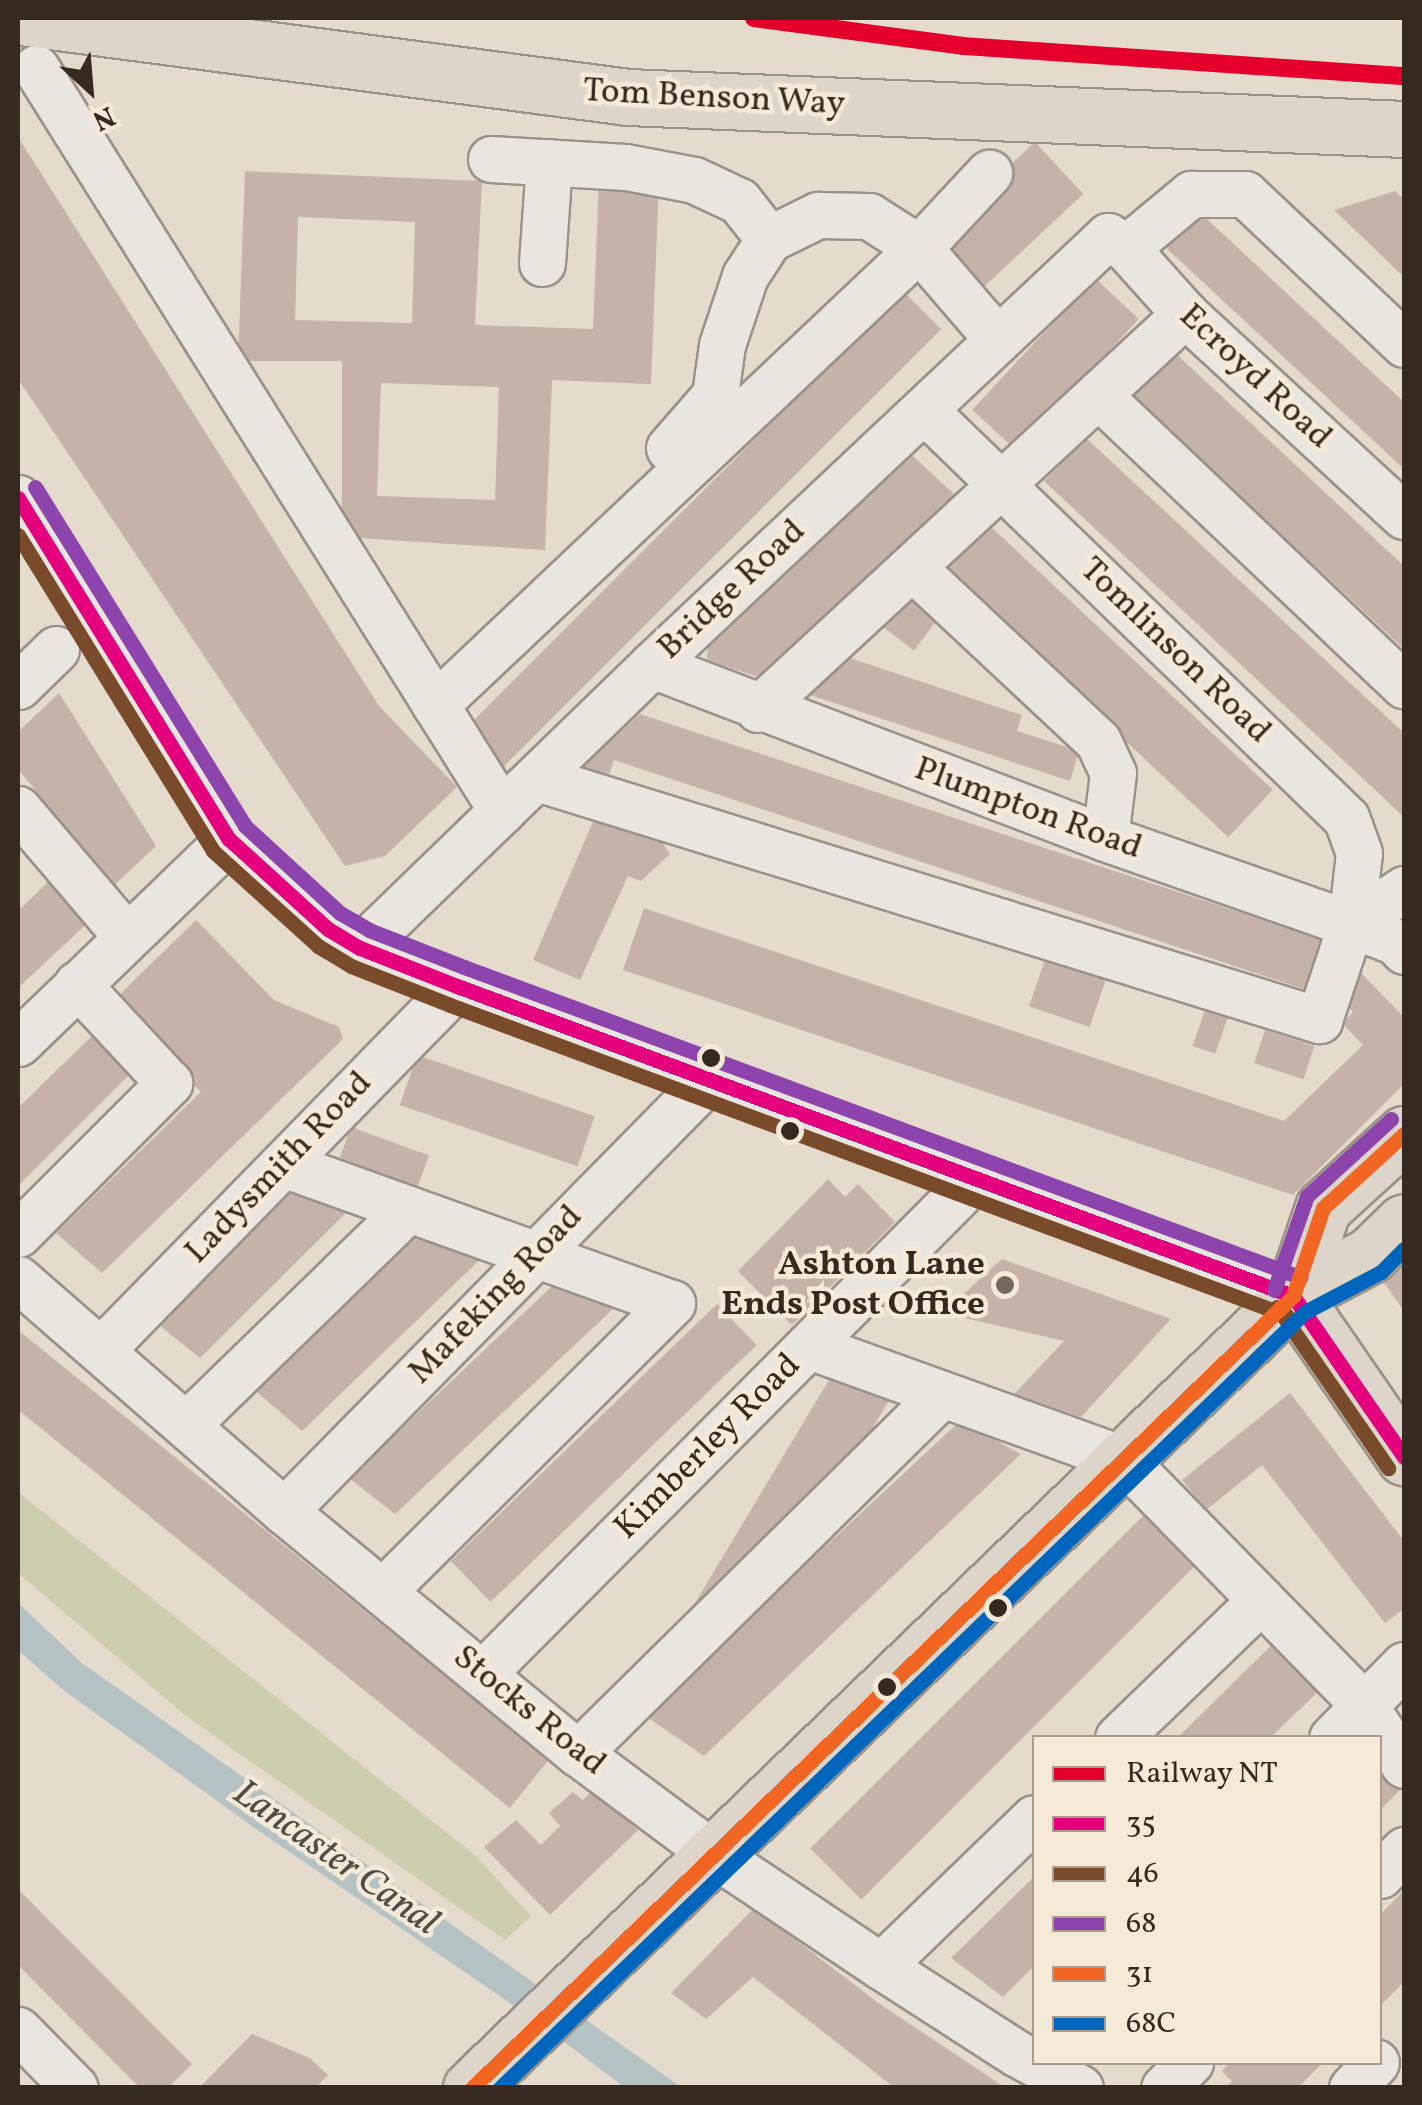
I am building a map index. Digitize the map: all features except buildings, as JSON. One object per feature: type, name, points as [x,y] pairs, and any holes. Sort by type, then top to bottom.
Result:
[{"type":"main road","name":"Tom Benson Way","points":[[32,43],[628,97],[1404,128]]},
{"type":"main road","points":[[1292,1296],[1323,1208],[1404,1134]]},
{"type":"main road","points":[[474,2085],[1292,1296],[1370,1256],[1404,1222]]},
{"type":"main road","points":[[1292,1296],[1404,1457]]},
{"type":"street","points":[[32,43],[502,811]]},
{"type":"street","points":[[491,158],[626,167],[694,180],[739,201],[769,239]]},
{"type":"street","points":[[542,263],[549,162]]},
{"type":"street","points":[[435,705],[919,248],[989,173]]},
{"type":"street","name":"Bridge Road","points":[[360,948],[997,339],[1117,242],[1191,194],[1245,194],[1404,344]]},
{"type":"street","points":[[580,535],[696,421],[715,395],[722,344],[745,276],[769,239],[818,215],[868,216],[919,248],[997,339]]},
{"type":"street","name":"Ecroyd Road","points":[[1117,242],[1185,314],[1404,516]]},
{"type":"street","points":[[758,709],[914,569],[1185,314]]},
{"type":"street","points":[[1098,395],[1404,685]]},
{"type":"street","name":"Tomlinson Road","points":[[537,778],[1319,1020],[1351,924],[1359,853],[1346,818],[924,410]]},
{"type":"street","points":[[18,498],[229,839],[294,903],[360,948],[1292,1296]]},
{"type":"street","points":[[914,569],[1098,741],[1113,773],[1105,838]]},
{"type":"street","points":[[18,686],[56,649]]},
{"type":"street","name":"Plumpton Road","points":[[652,665],[758,709],[1105,838],[1351,924],[1396,942],[1404,952]]},
{"type":"street","points":[[26,836],[126,936]]},
{"type":"street","points":[[18,1043],[229,839]]},
{"type":"street","points":[[1351,924],[1404,889]]},
{"type":"street","points":[[18,1234],[169,1083],[77,984]]},
{"type":"street","name":"Ladysmith Road","points":[[102,1350],[457,986]]},
{"type":"street","name":"Mafeking Road","points":[[284,1512],[709,1079]]},
{"type":"street","points":[[283,1164],[672,1303],[382,1592]]},
{"type":"street","name":"Kimberley Road","points":[[482,1674],[976,1178]]},
{"type":"street","points":[[186,1425],[408,1208]]},
{"type":"street","name":"Stocks Road","points":[[18,1279],[284,1512],[578,1752],[712,1854],[880,1966],[1025,2044]]},
{"type":"street","points":[[809,1346],[1123,1459],[1364,1705],[1404,1765]]},
{"type":"street","points":[[578,1752],[942,1394]]},
{"type":"street","points":[[1121,1735],[1261,1600]]},
{"type":"street","points":[[1335,1735],[1404,1665]]},
{"type":"street","points":[[880,1966],[1032,1820]]},
{"type":"street","points":[[1382,1872],[1404,1850]]},
{"type":"street","points":[[18,2030],[74,2088]]},
{"type":"street","points":[[1382,2058],[1404,2036]]},
{"type":"street","points":[[1382,2064],[1404,2078]]},
{"type":"street","name":"Stocks Road","points":[[1051,2065],[1080,2088]]},
{"type":"street","points":[[1164,2088],[1187,2065]]},
{"type":"street","points":[[1352,2088],[1375,2065]]},
{"type":"green space","points":[[18,1492],[476,1856],[531,1916],[505,1940],[186,1716],[18,1573]]},
{"type":"water","name":"Lancaster Canal","points":[[18,1603],[82,1663],[681,2087],[624,2087],[539,2023],[256,1829],[62,1689],[18,1650]]},
{"type":"rail line","name":"NT","points":[[754,18],[963,46],[1404,76]]},
{"type":"transit line","name":"68","points":[[35,487],[245,826],[340,913],[369,930],[464,967],[1300,1277]]},
{"type":"transit line","name":"35","points":[[18,498],[229,839],[328,929],[360,948],[457,986],[1293,1296]]},
{"type":"transit line","name":"46","points":[[18,535],[213,851],[318,946],[351,966],[450,1005],[1286,1315]]},
{"type":"transit line","name":"68","points":[[1274,1290],[1307,1196],[1391,1119]]},
{"type":"transit line","name":"31","points":[[472,2088],[1293,1296],[1323,1208],[1404,1134]]},
{"type":"transit line","name":"68C","points":[[500,2088],[1305,1312],[1381,1272],[1404,1249]]},
{"type":"transit line","name":"35","points":[[1293,1296],[1404,1457]]},
{"type":"transit line","name":"46","points":[[1277,1307],[1388,1468]]},
{"type":"place","name":"Ashton Lane Ends Post Office","points":[[1005,1285]]}]
